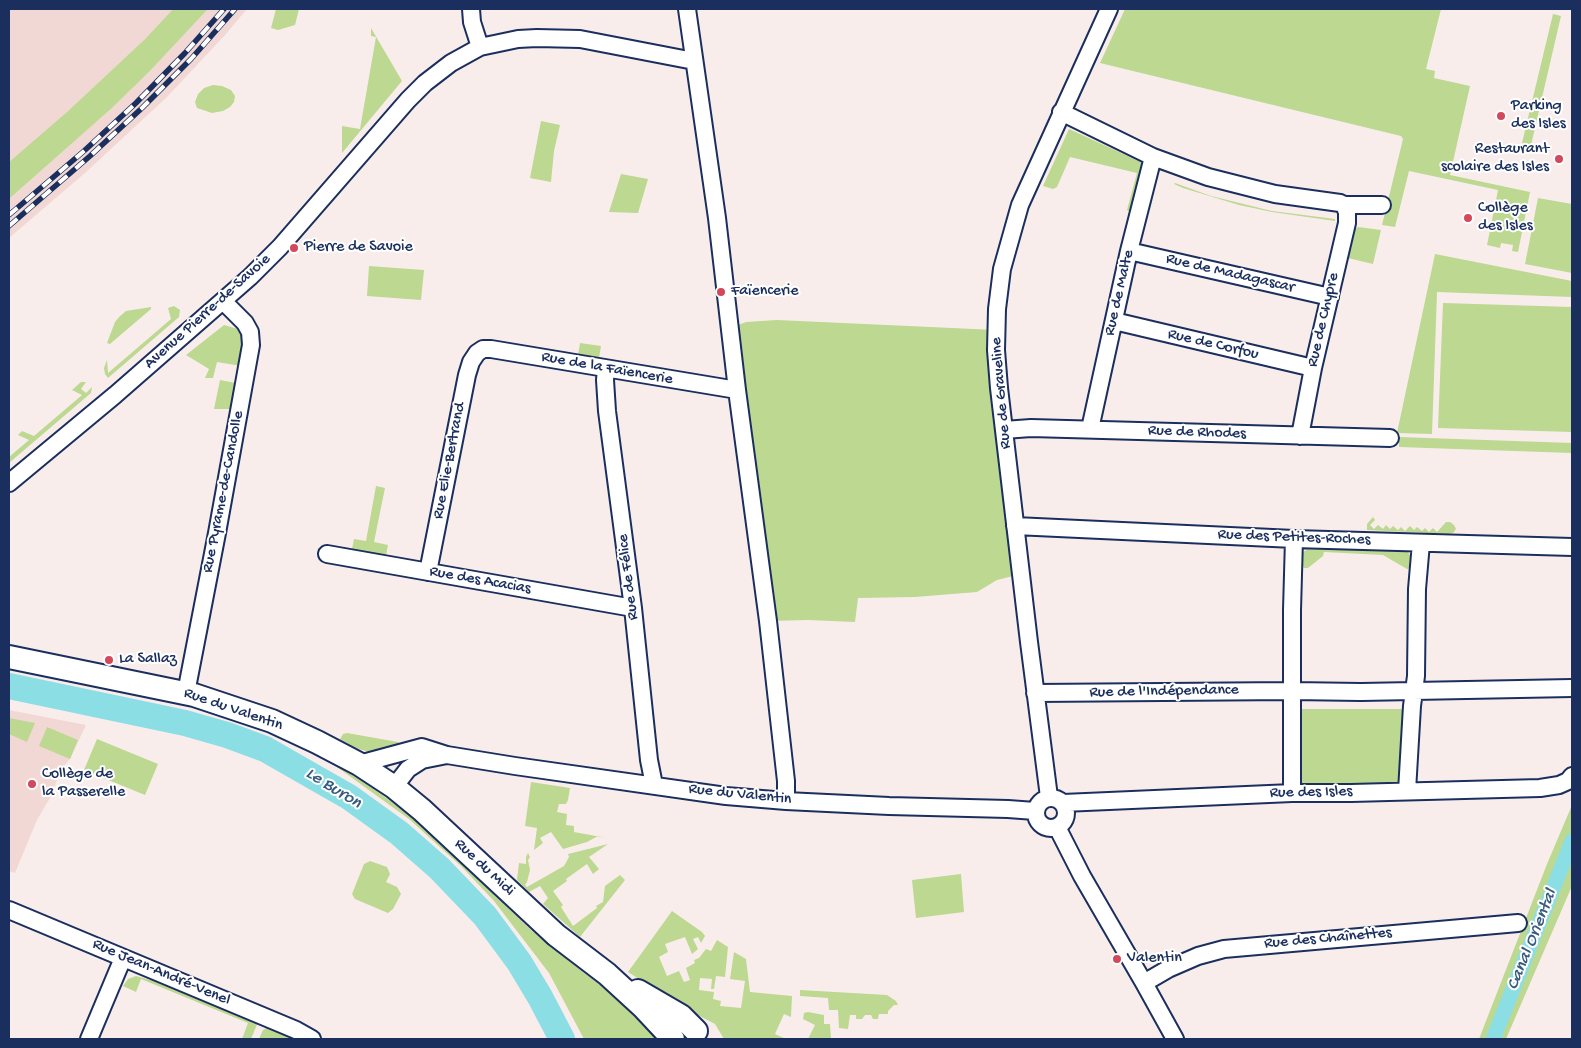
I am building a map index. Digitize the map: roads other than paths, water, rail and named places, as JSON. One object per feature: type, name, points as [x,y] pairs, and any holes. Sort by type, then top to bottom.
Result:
[{"type":"main road","name":"Rue du Valentin","points":[[9,657],[186,693],[272,721],[359,764]]},
{"type":"main road","name":"Rue du Midi","points":[[359,764],[394,787],[429,817],[556,935],[607,974],[644,1008],[673,1039]]},
{"type":"main road","name":"Rue du Midi","points":[[607,974],[681,1016],[696,1037]]},
{"type":"street","points":[[471,9],[472,22],[480,47]]},
{"type":"street","points":[[687,9],[717,218],[737,390],[768,622],[786,781],[786,801]]},
{"type":"street","name":"Rue de Graveline","points":[[1056,800],[1036,693],[1015,526],[996,350],[997,310],[1002,269],[1020,205],[1109,9]]},
{"type":"street","name":"Avenue Pierre-de-Savoie","points":[[9,483],[224,301],[280,247],[408,100],[425,83],[451,63],[480,47],[518,39],[537,38],[580,39],[694,61]]},
{"type":"street","points":[[1062,112],[1152,157],[1208,177],[1275,194],[1344,205],[1382,205]]},
{"type":"street","name":"Rue de Malte","points":[[1090,429],[1152,157]]},
{"type":"street","name":"Rue de Chypre","points":[[1300,436],[1313,368],[1346,223],[1348,212],[1344,205]]},
{"type":"street","name":"Rue de Madagascar","points":[[1130,251],[1330,296]]},
{"type":"street","name":"Rue Pyrame-de-Candolle","points":[[186,693],[252,345],[250,332],[245,323],[224,301]]},
{"type":"street","name":"Rue de Corfou","points":[[1114,321],[1313,368]]},
{"type":"street","name":"Rue de la Faïencerie","points":[[477,353],[491,349],[737,390]]},
{"type":"street","name":"Rue Elie-Bertrand","points":[[428,572],[467,375],[471,362],[477,353]]},
{"type":"street","name":"Rue de Félice","points":[[606,369],[607,411],[633,608],[649,760],[654,786]]},
{"type":"street","name":"Rue de Rhodes","points":[[1004,430],[1031,428],[1090,429],[1390,438]]},
{"type":"street","name":"Rue des Petites-Roches","points":[[1015,526],[1421,543],[1572,547]]},
{"type":"street","points":[[1292,793],[1294,538]]},
{"type":"street","points":[[1407,791],[1416,676],[1421,543]]},
{"type":"street","name":"Rue des Acacias","points":[[327,554],[633,608]]},
{"type":"street","name":"Rue de l'Indépendance","points":[[1036,693],[1414,691],[1572,688]]},
{"type":"street","name":"Rue du Valentin","points":[[359,764],[422,747],[447,754],[515,766],[726,796],[888,806],[1036,811]]},
{"type":"street","name":"Rue du Valentin","points":[[394,787],[408,769],[422,760],[447,754]]},
{"type":"street","name":"Rue des Isles","points":[[1056,800],[1540,788],[1559,786],[1568,781],[1572,776]]},
{"type":"street","points":[[1056,800],[1065,807],[1066,816],[1064,821],[1057,827],[1052,828],[1042,825],[1036,816],[1040,802],[1056,800]]},
{"type":"street","points":[[1057,827],[1082,876],[1175,1039]]},
{"type":"street","name":"Rue Jean-André-Venel","points":[[9,910],[296,1030],[312,1039]]},
{"type":"street","name":"Rue des Chaînettes","points":[[1144,983],[1168,969],[1198,956],[1224,950],[1518,923]]},
{"type":"street","points":[[89,1039],[123,958]]},
{"type":"waterway","name":"Le Buron","points":[[9,686],[185,723],[227,735],[265,749],[349,797],[399,833],[439,868],[485,916],[519,962],[562,1039]]},
{"type":"waterway","name":"Canal Oriental","points":[[1493,1039],[1572,841]]},
{"type":"railway","points":[[9,215],[84,151],[136,103],[185,53],[224,9]]},
{"type":"railway","points":[[9,226],[142,108],[191,59],[235,9]]},
{"type":"place","name":"Parking des Isles","points":[[1501,116]]},
{"type":"place","name":"Restaurant scolaire des Isles","points":[[1559,159]]},
{"type":"place","name":"Collège des Isles","points":[[1468,218]]},
{"type":"place","name":"Pierre de Savoie","points":[[294,248]]},
{"type":"place","name":"Faïencerie","points":[[721,292]]},
{"type":"place","name":"La Sallaz","points":[[109,660]]},
{"type":"place","name":"Collège de la Passerelle","points":[[32,784]]},
{"type":"place","name":"Valentin","points":[[1117,959]]}]
